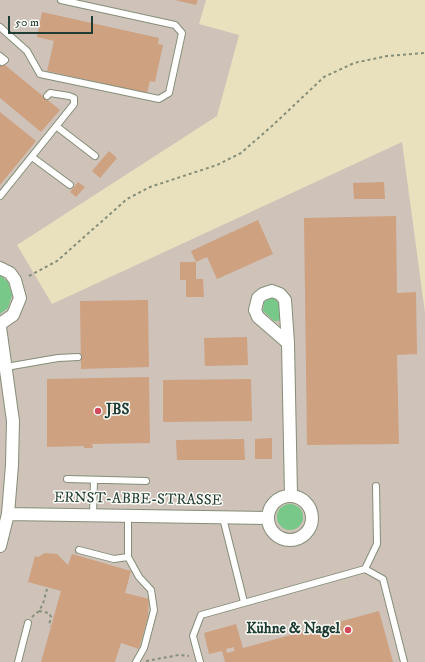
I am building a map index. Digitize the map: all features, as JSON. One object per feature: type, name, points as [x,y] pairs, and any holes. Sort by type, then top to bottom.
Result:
[{"type":"street","points":[[0,268],[10,273],[15,280],[20,298],[13,315],[0,325],[13,421],[12,465],[0,546]]},
{"type":"street","points":[[288,343],[291,496]]},
{"type":"street","points":[[284,496],[291,496],[305,501],[312,513],[310,528],[306,534],[293,540],[285,539],[273,532],[268,518],[273,504],[284,496]]},
{"type":"street","name":"ERNST-ABBE-STRASSE","points":[[4,514],[268,518]]},
{"type":"lane","points":[[0,27],[27,50],[40,74],[159,99],[169,93],[182,33],[175,25],[61,0]]},
{"type":"lane","points":[[0,196],[74,104],[74,98],[69,96],[50,93],[47,96]]},
{"type":"lane","points":[[56,126],[95,156]]},
{"type":"lane","points":[[32,156],[70,185]]},
{"type":"lane","points":[[6,367],[58,358],[78,357]]},
{"type":"lane","points":[[67,479],[146,481]]},
{"type":"lane","points":[[93,515],[94,480]]},
{"type":"lane","points":[[365,569],[377,544],[376,486]]},
{"type":"lane","points":[[128,516],[128,557],[139,577],[151,590],[154,610],[144,648],[137,662]]},
{"type":"lane","points":[[223,518],[244,602]]},
{"type":"lane","points":[[79,550],[114,559],[128,557]]},
{"type":"lane","points":[[199,659],[193,636],[201,615],[365,569],[382,579],[404,662]]},
{"type":"lane","points":[[18,662],[28,623]]},
{"type":"path","points":[[29,276],[57,261],[127,199],[150,187],[217,165],[241,153],[324,77],[354,63],[387,56],[425,53]]},
{"type":"path","points":[[28,623],[39,611],[47,589]]},
{"type":"path","points":[[39,611],[49,613],[51,617],[50,626]]},
{"type":"path","points":[[137,662],[179,655],[199,659]]},
{"type":"shaded area","points":[[0,0],[206,0],[199,24],[239,35],[217,116],[17,245],[52,304],[402,142],[425,313],[425,662],[0,662]]},
{"type":"green space","points":[[0,275],[8,282],[12,295],[8,308],[0,314]]},
{"type":"green space","points":[[274,298],[281,306],[281,318],[278,321],[274,321],[263,311],[264,302]]},
{"type":"green space","points":[[290,504],[299,508],[303,517],[299,526],[290,530],[281,526],[277,517],[281,508]]},
{"type":"building","points":[[175,0],[198,0],[196,5]]},
{"type":"building","points":[[42,12],[159,38],[158,44],[163,45],[155,82],[150,81],[147,93],[47,71],[54,41],[37,37]]},
{"type":"building","points":[[0,61],[60,110],[41,132],[0,98]]},
{"type":"building","points":[[0,112],[36,141],[0,185]]},
{"type":"building","points":[[109,151],[117,158],[100,178],[92,171]]},
{"type":"building","points":[[78,182],[85,187],[76,197],[70,192]]},
{"type":"building","points":[[384,182],[385,199],[354,199],[353,183]]},
{"type":"building","points":[[396,216],[397,293],[416,292],[417,354],[397,355],[399,444],[307,445],[304,218]]},
{"type":"building","points":[[258,220],[273,254],[217,279],[207,257],[196,262],[191,251]]},
{"type":"building","points":[[180,262],[196,262],[196,279],[203,279],[204,297],[186,297],[186,280],[180,280]]},
{"type":"building","points":[[148,300],[149,367],[81,369],[80,301]]},
{"type":"building","points":[[247,337],[248,365],[205,366],[204,338]]},
{"type":"building","name":"JBS","points":[[149,377],[150,443],[92,444],[93,448],[84,448],[84,446],[47,447],[47,379]]},
{"type":"building","points":[[251,379],[252,421],[163,422],[163,380]]},
{"type":"building","points":[[272,438],[272,459],[255,459],[255,439]]},
{"type":"building","points":[[244,439],[245,460],[177,460],[176,440]]},
{"type":"building","points":[[45,553],[57,554],[68,565],[72,554],[131,571],[125,593],[149,599],[148,617],[139,649],[121,643],[115,662],[41,662],[61,591],[28,582],[35,556],[38,557]]},
{"type":"building","name":"Kühne & Nagel","points":[[379,611],[393,662],[225,662],[222,651],[209,654],[204,633],[236,624],[243,648]],"holes":[[[234,647],[234,651],[227,653],[226,649]]]},
{"type":"place","name":"JBS","points":[[98,411]]},
{"type":"place","name":"Kühne & Nagel","points":[[348,630]]}]
